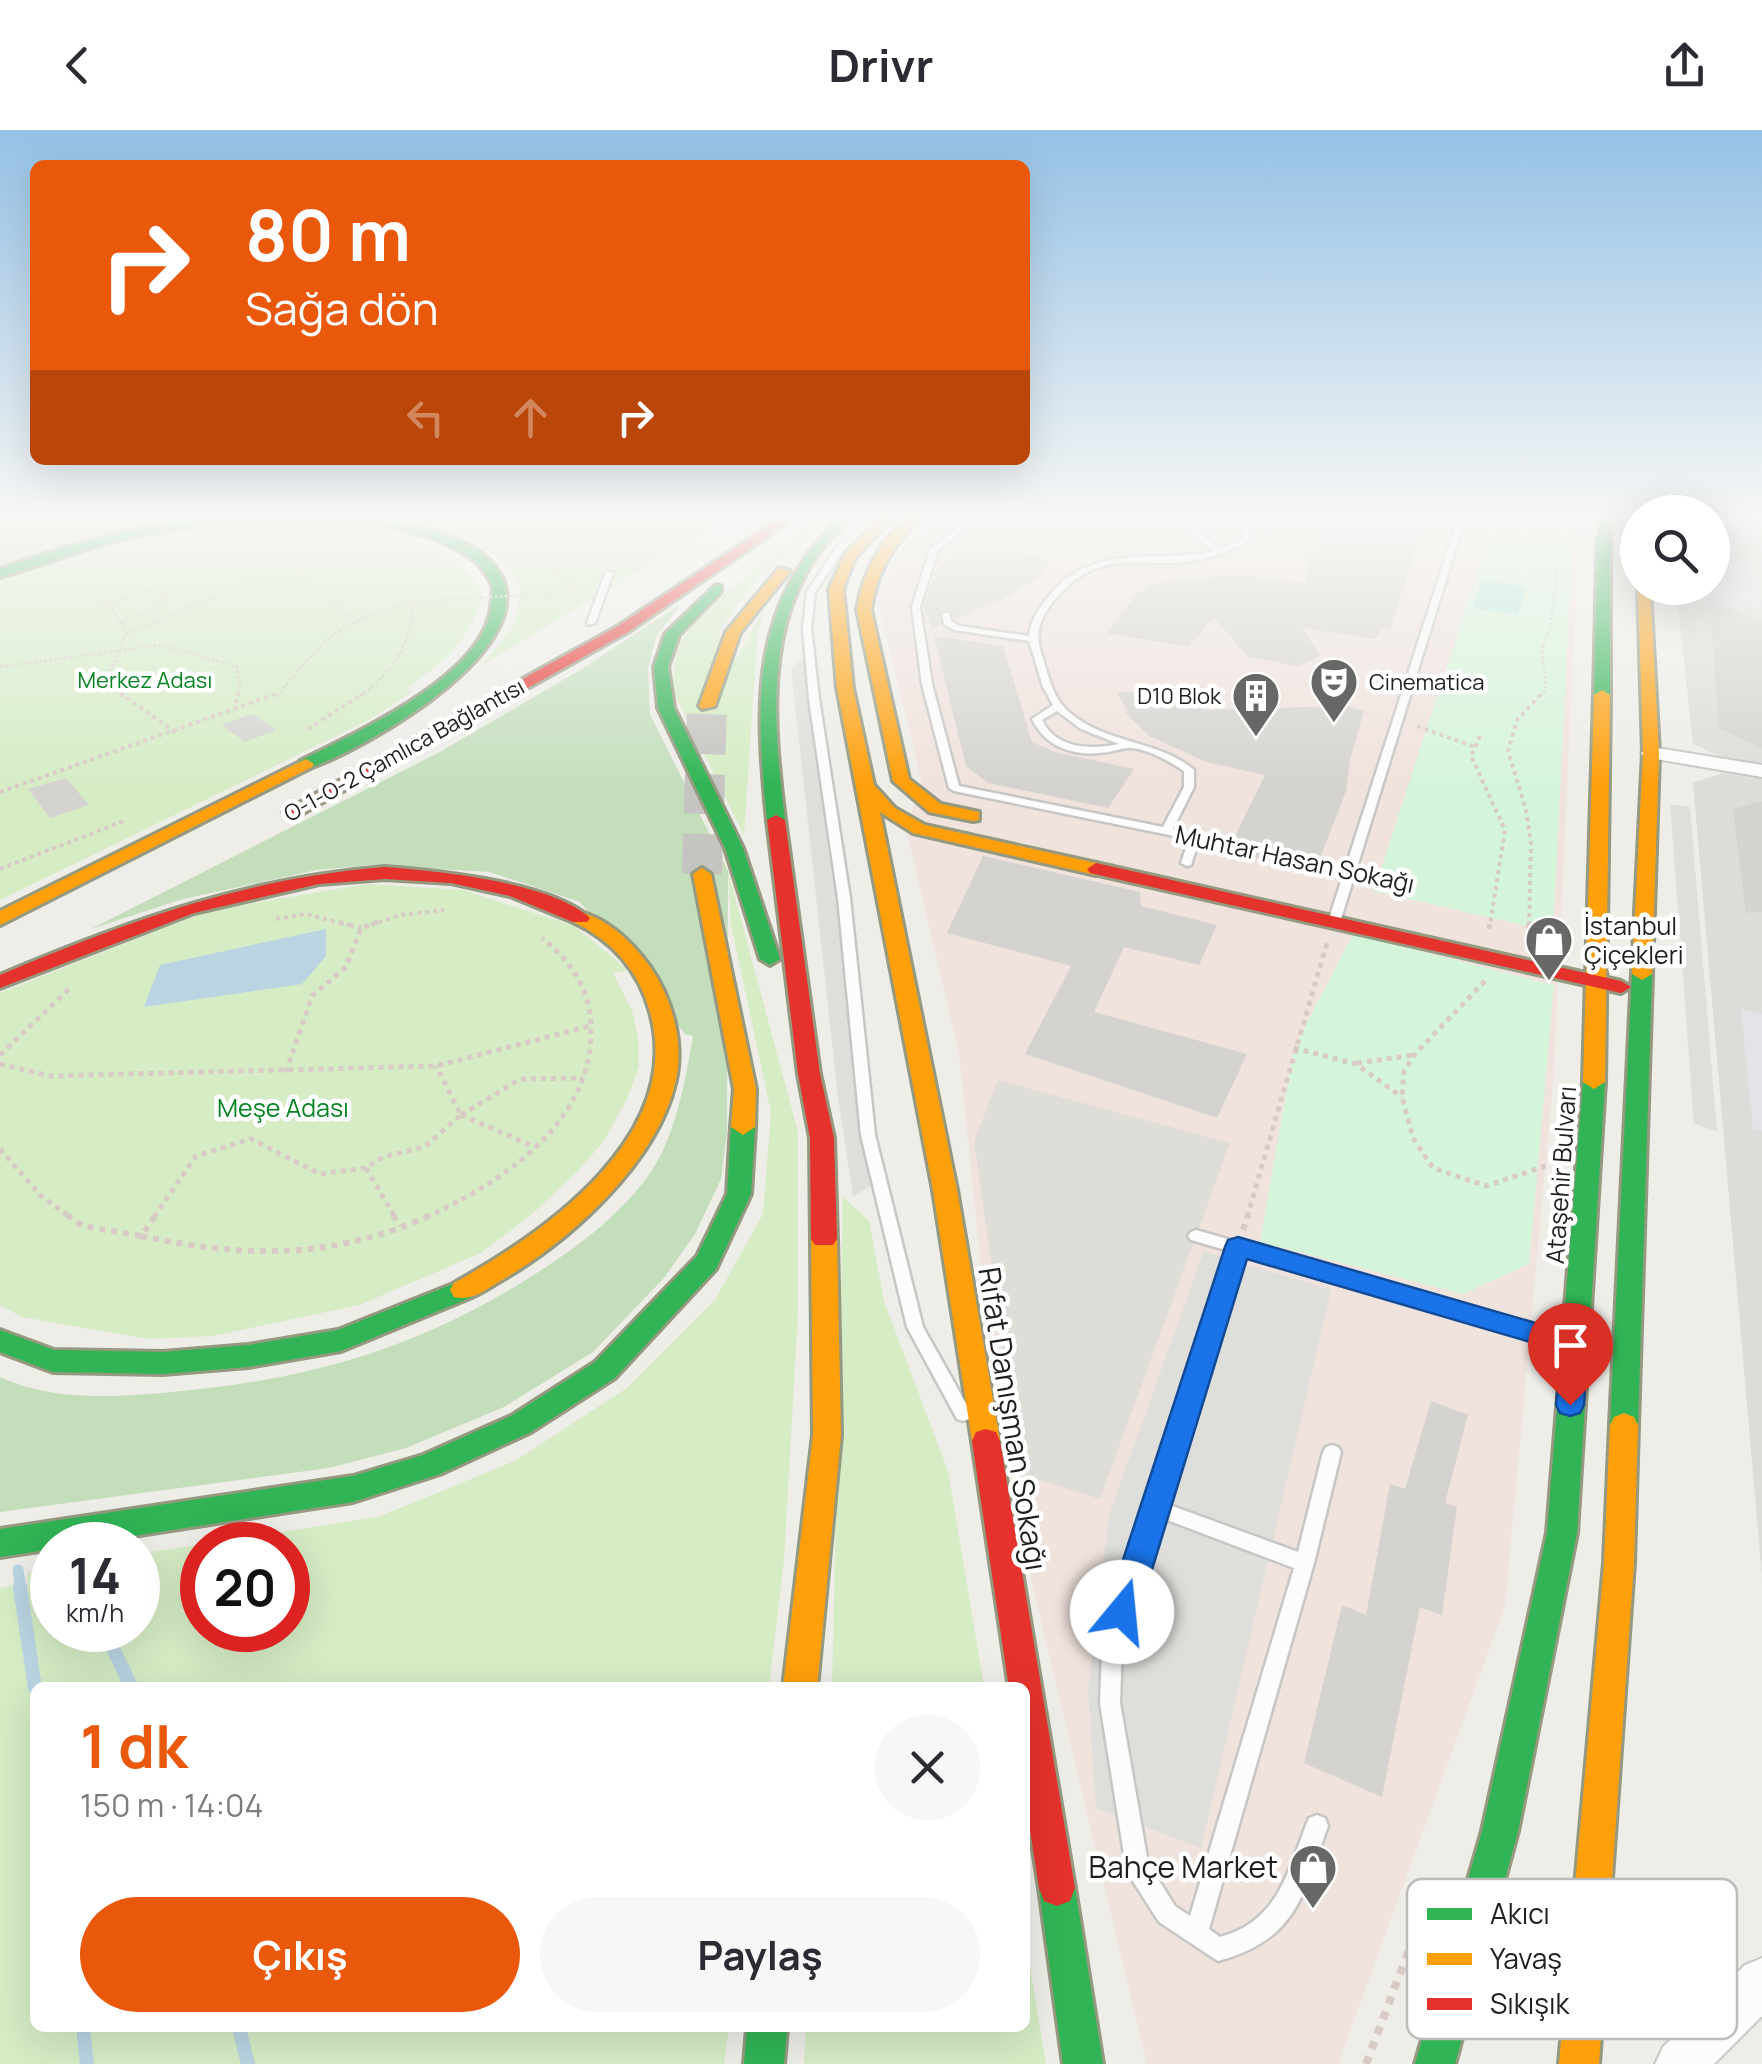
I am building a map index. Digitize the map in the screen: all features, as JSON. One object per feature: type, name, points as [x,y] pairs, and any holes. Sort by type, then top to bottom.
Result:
[{"type":"main road","points":[[0,921],[381,724],[438,684],[475,651],[501,605]]},
{"type":"main road","name":"O-1-O-2 Çamlıca Bağlantısı","points":[[0,921],[270,795],[619,605]]},
{"type":"main road","name":"O-1-O-2 Çamlıca Bağlantısı","points":[[264,827],[623,629],[658,605]]},
{"type":"main road","points":[[699,605],[672,634],[660,667],[666,708],[734,848],[809,1074]]},
{"type":"main road","points":[[707,706],[733,632],[756,605]]},
{"type":"main road","points":[[784,605],[771,646],[767,750],[809,1074],[822,1138],[827,1435],[801,1682]]},
{"type":"main road","name":"Rıfat Danışman Sokağı","points":[[838,605],[848,710],[945,1190],[1026,1682]]},
{"type":"main road","points":[[864,605],[901,780],[936,808],[994,821]]},
{"type":"main road","name":"Ataşehir Bulvarı","points":[[1486,1879],[1500,1831],[1562,1532],[1594,1090],[1604,605]]},
{"type":"main road","points":[[1594,1879],[1620,1563],[1651,753],[1644,605]]},
{"type":"main road","points":[[1603,738],[1626,741],[1651,753]]},
{"type":"main road","name":"Rıfat Danışman Sokağı","points":[[866,786],[896,819]]},
{"type":"main road","points":[[876,837],[896,819],[936,808]]},
{"type":"main road","name":"Muhtar Hasan Sokağı","points":[[896,819],[919,829],[1641,992]]},
{"type":"main road","points":[[0,1543],[353,1489],[430,1466],[521,1424],[605,1370],[707,1262],[739,1194],[745,1089],[702,874]]},
{"type":"main road","points":[[0,982],[120,929],[204,901],[334,878],[440,877],[554,904],[604,930],[630,952],[660,1000],[668,1030],[669,1065],[660,1102],[636,1143],[600,1191],[554,1235],[474,1286],[357,1336],[256,1355],[158,1365],[44,1360],[0,1342]]},
{"type":"main road","points":[[1530,938],[1642,960]]},
{"type":"main road","name":"Rıfat Danışman Sokağı","points":[[1030,1708],[1084,2064]]},
{"type":"main road","points":[[764,2064],[766,2032]]},
{"type":"main road","name":"Ataşehir Bulvarı","points":[[1434,2064],[1441,2039]]},
{"type":"main road","points":[[1579,2064],[1581,2039]]},
{"type":"street","points":[[1651,753],[1762,772]]},
{"type":"street","points":[[1737,2007],[1762,1982]]},
{"type":"street","points":[[1680,2064],[1705,2039]]},
{"type":"lane","points":[[591,623],[598,605]]},
{"type":"lane","points":[[810,605],[807,628],[814,699],[844,898],[868,1135],[915,1327],[986,1456]]},
{"type":"lane","points":[[916,605],[927,684],[954,788],[1195,837],[1187,864]]},
{"type":"lane","points":[[1044,605],[1034,624],[1032,640],[1046,685],[1058,706],[1082,726],[1124,746],[1178,762],[1192,775],[1168,831]]},
{"type":"lane","points":[[1334,922],[1435,605]]},
{"type":"lane","points":[[946,614],[945,619],[957,628],[1032,640]]},
{"type":"lane","points":[[1058,706],[1037,719],[1042,734],[1051,742],[1086,749],[1124,746]]},
{"type":"lane","points":[[1196,1236],[1575,1345]]},
{"type":"lane","points":[[1238,1247],[1112,1648],[1110,1703],[1137,1868],[1166,1914],[1218,1950],[1245,1945],[1285,1910],[1317,1826]]},
{"type":"lane","points":[[1196,1934],[1305,1564],[1332,1452]]},
{"type":"lane","points":[[1154,1507],[1305,1564]]},
{"type":"path","points":[[107,605],[126,634]]},
{"type":"path","points":[[121,622],[160,605]]},
{"type":"path","points":[[176,732],[105,683],[126,634],[194,605]]},
{"type":"path","points":[[339,605],[354,621]]},
{"type":"path","points":[[0,792],[277,696],[324,640],[354,621],[401,605]]},
{"type":"path","points":[[304,731],[351,704],[389,668],[410,635],[413,605]]},
{"type":"path","points":[[1530,938],[1531,844],[1526,810],[1508,751],[1517,720],[1546,689],[1542,648],[1553,605]]},
{"type":"path","points":[[0,667],[118,648],[161,646],[236,666],[240,683],[235,711]]},
{"type":"path","points":[[1399,720],[1475,747]]},
{"type":"path","points":[[1480,736],[1471,756],[1506,830],[1488,929]]},
{"type":"path","points":[[0,869],[141,815]]},
{"type":"path","points":[[268,920],[306,914],[361,928],[400,914],[454,909]]},
{"type":"path","points":[[1238,1247],[1334,922]]},
{"type":"path","points":[[286,1072],[312,996],[346,967],[361,928]]},
{"type":"path","points":[[0,1148],[41,1196],[83,1226],[207,1250],[279,1252],[340,1247],[401,1226],[500,1177],[535,1147],[577,1099],[592,1040],[589,1001],[571,961],[540,936]]},
{"type":"path","points":[[1489,976],[1404,1070],[1402,1097],[1413,1138],[1433,1168],[1486,1186],[1562,1161]]},
{"type":"path","points":[[0,1055],[73,986]]},
{"type":"path","points":[[0,1064],[50,1076],[436,1066],[591,1026]]},
{"type":"path","points":[[1294,1048],[1356,1064],[1402,1097]]},
{"type":"path","points":[[1356,1064],[1414,1055]]},
{"type":"path","points":[[436,1066],[461,1115],[535,1147]]},
{"type":"path","points":[[141,1236],[196,1156],[251,1139],[320,1174],[366,1168],[383,1157],[424,1147],[461,1115],[520,1078],[583,1078]]},
{"type":"path","points":[[366,1168],[401,1226]]},
{"type":"path","points":[[1366,2064],[1407,1954]]},
{"type":"shaded area","points":[[879,605],[1576,605],[1553,1082],[1505,1606],[1338,2064],[1147,2064],[1024,1550],[990,1351],[959,1053],[906,828],[922,783]]},
{"type":"shaded area","points":[[1678,605],[1762,605],[1762,764],[1723,758],[1693,744]]},
{"type":"shaded area","points":[[803,658],[835,863],[872,1185],[853,1196],[838,1097],[791,668]]},
{"type":"shaded area","points":[[1722,773],[1762,779],[1762,1577],[1693,783]]},
{"type":"shaded area","points":[[1670,804],[1690,807],[1717,1131],[1694,1124]]},
{"type":"shaded area","points":[[1741,1009],[1762,1014],[1762,1131],[1753,1129]]},
{"type":"shaded area","points":[[998,1080],[1230,1143],[1100,1499],[1021,1474],[974,1141]]},
{"type":"shaded area","points":[[1204,1251],[1331,1290],[1201,1848],[1096,1808],[1088,1690],[1109,1515]]},
{"type":"green space","name":"Merkez Adası","points":[[0,605],[480,605],[455,648],[406,689],[412,692],[367,721],[0,900]]},
{"type":"green space","points":[[518,605],[581,605],[482,665],[515,624]]},
{"type":"green space","points":[[680,605],[656,637],[648,668],[650,714],[728,871],[727,1133],[721,1179],[695,1234],[664,1278],[593,1352],[504,1407],[406,1448],[329,1468],[0,1512],[0,1377],[41,1391],[129,1395],[220,1387],[355,1358],[440,1326],[524,1281],[589,1236],[646,1179],[672,1129],[693,1036],[685,1034],[580,902],[490,872],[371,865],[317,870],[183,899],[91,929],[440,752],[585,667]]},
{"type":"green space","points":[[713,605],[737,605],[718,633],[735,662],[763,610],[757,640],[744,835],[672,689],[677,649],[691,627]]},
{"type":"green space","points":[[1467,605],[1569,605],[1553,932],[1374,891]]},
{"type":"green space","points":[[1473,605],[1521,605],[1518,615]]},
{"type":"green space","points":[[728,871],[798,1132],[798,1312],[784,1560],[770,1682],[30,1682],[30,2032],[728,2032],[724,2064],[0,2064],[0,1588],[28,1583],[30,1572],[30,1652],[160,1652],[160,1551],[180,1548],[180,1652],[310,1652],[310,1527],[378,1517],[515,1461],[627,1388],[715,1300],[763,1214],[771,1112],[731,925]]},
{"type":"green space","name":"Meşe Adası","points":[[367,884],[463,890],[574,926],[628,970],[613,973],[632,1011],[639,1066],[627,1099],[604,1141],[531,1215],[481,1253],[359,1305],[213,1336],[148,1339],[22,1317],[0,1305],[0,993],[207,911]]},
{"type":"green space","points":[[1353,934],[1554,985],[1529,1264],[1463,1294],[1260,1242],[1294,1048]]},
{"type":"green space","points":[[843,1197],[869,1221],[884,1301],[948,1471],[983,1682],[832,1682]]},
{"type":"green space","points":[[1030,1966],[1046,2064],[804,2064],[806,2032],[1030,2032]]},
{"type":"water","points":[[326,929],[326,956],[302,984],[144,1007],[160,965]]},
{"type":"building","points":[[988,605],[955,619],[951,609],[941,610],[941,625],[932,629],[924,607]]},
{"type":"building","points":[[1129,605],[1398,605],[1390,629],[1381,628],[1376,639],[1302,628],[1320,656],[1298,666],[1248,657],[1214,617],[1188,647],[1107,633]]},
{"type":"building","points":[[1710,606],[1731,609],[1762,623],[1762,748],[1719,728]]},
{"type":"building","points":[[934,636],[1003,646],[1032,742],[1055,752],[1134,769],[1108,808],[988,783],[966,766]]},
{"type":"building","name":"D10 Blok","points":[[1205,686],[1223,701],[1203,710],[1345,706],[1364,711],[1346,791],[1315,871],[1227,852],[1265,775],[1207,762],[1149,736],[1125,712],[1117,693]]},
{"type":"building","points":[[252,714],[276,730],[245,742],[221,725]]},
{"type":"building","points":[[66,778],[89,805],[50,818],[28,789]]},
{"type":"building","points":[[1762,801],[1762,912],[1746,913],[1733,809]]},
{"type":"building","points":[[983,856],[1140,892],[1141,906],[1217,925],[1199,965],[1124,947],[1094,1012],[1247,1054],[1217,1118],[1025,1054],[1071,966],[947,933]]},
{"type":"building","points":[[1431,1401],[1468,1415],[1445,1503],[1457,1507],[1442,1615],[1420,1607],[1382,1797],[1304,1763],[1342,1605],[1366,1615],[1390,1484],[1405,1489]]},
{"type":"waterway","points":[[18,1570],[21,1590]]},
{"type":"waterway","points":[[20,1587],[34,1682]]},
{"type":"waterway","points":[[115,1652],[129,1682]]},
{"type":"waterway","points":[[83,2032],[87,2064]]},
{"type":"waterway","points":[[240,2032],[248,2064]]},
{"type":"tunnel","points":[[702,874],[707,706]]},
{"type":"traffic: fast","points":[[306,764],[387,722],[439,688],[482,645],[496,619],[498,605]]},
{"type":"traffic: fast","points":[[700,605],[672,634],[661,667],[666,708],[734,848],[770,959]]},
{"type":"traffic: fast","points":[[776,820],[768,696],[772,655],[785,605]]},
{"type":"traffic: fast","points":[[1602,695],[1603,605]]},
{"type":"traffic: fast","points":[[1624,1425],[1642,974]]},
{"type":"traffic: fast","points":[[1487,1879],[1562,1533],[1594,1082]]},
{"type":"traffic: fast","points":[[0,1543],[353,1489],[430,1465],[521,1424],[605,1370],[707,1262],[739,1194],[743,1127]]},
{"type":"traffic: fast","points":[[0,1341],[53,1361],[163,1363],[248,1356],[341,1340],[463,1290]]},
{"type":"traffic: fast","points":[[1057,1888],[1083,2064]]},
{"type":"traffic: fast","points":[[764,2064],[767,2032]]},
{"type":"traffic: fast","points":[[1435,2064],[1442,2039]]},
{"type":"traffic: slow","points":[[707,706],[733,632],[755,605]]},
{"type":"traffic: slow","points":[[837,605],[845,688],[866,786],[889,812],[919,829],[1096,869]]},
{"type":"traffic: slow","points":[[865,605],[901,781],[935,808],[973,816]]},
{"type":"traffic: slow","points":[[1642,974],[1651,753],[1644,605]]},
{"type":"traffic: slow","points":[[1594,1082],[1602,695]]},
{"type":"traffic: slow","points":[[0,919],[306,764]]},
{"type":"traffic: slow","points":[[866,786],[945,1190],[986,1441]]},
{"type":"traffic: slow","points":[[702,874],[745,1089],[743,1127]]},
{"type":"traffic: slow","points":[[463,1290],[542,1240],[582,1207],[618,1169],[646,1127],[664,1083],[668,1038],[655,992],[624,948],[580,918]]},
{"type":"traffic: slow","points":[[801,1682],[827,1435],[824,1239]]},
{"type":"traffic: slow","points":[[1594,1879],[1619,1563],[1624,1425]]},
{"type":"traffic: slow","points":[[1579,2064],[1581,2039]]},
{"type":"traffic: jam","points":[[292,812],[623,629],[658,605]]},
{"type":"traffic: jam","points":[[776,820],[809,1074],[822,1138],[824,1239]]},
{"type":"traffic: jam","points":[[1096,869],[1621,987]]},
{"type":"traffic: jam","points":[[0,982],[187,909],[319,878],[385,873],[451,877],[516,892],[580,918]]},
{"type":"traffic: jam","points":[[986,1441],[1024,1682]]},
{"type":"traffic: jam","points":[[1030,1718],[1057,1888]]},
{"type":"place","name":"Cinematica","points":[[1334,724]]},
{"type":"place","name":"D10 Blok","points":[[1256,738]]},
{"type":"place","name":"İstanbul Çiçekleri","points":[[1549,982]]},
{"type":"place","name":"Bahçe Market","points":[[1313,1910]]},
{"type":"route","points":[[1122,1612],[1238,1247],[1575,1345],[1570,1405]]}]
